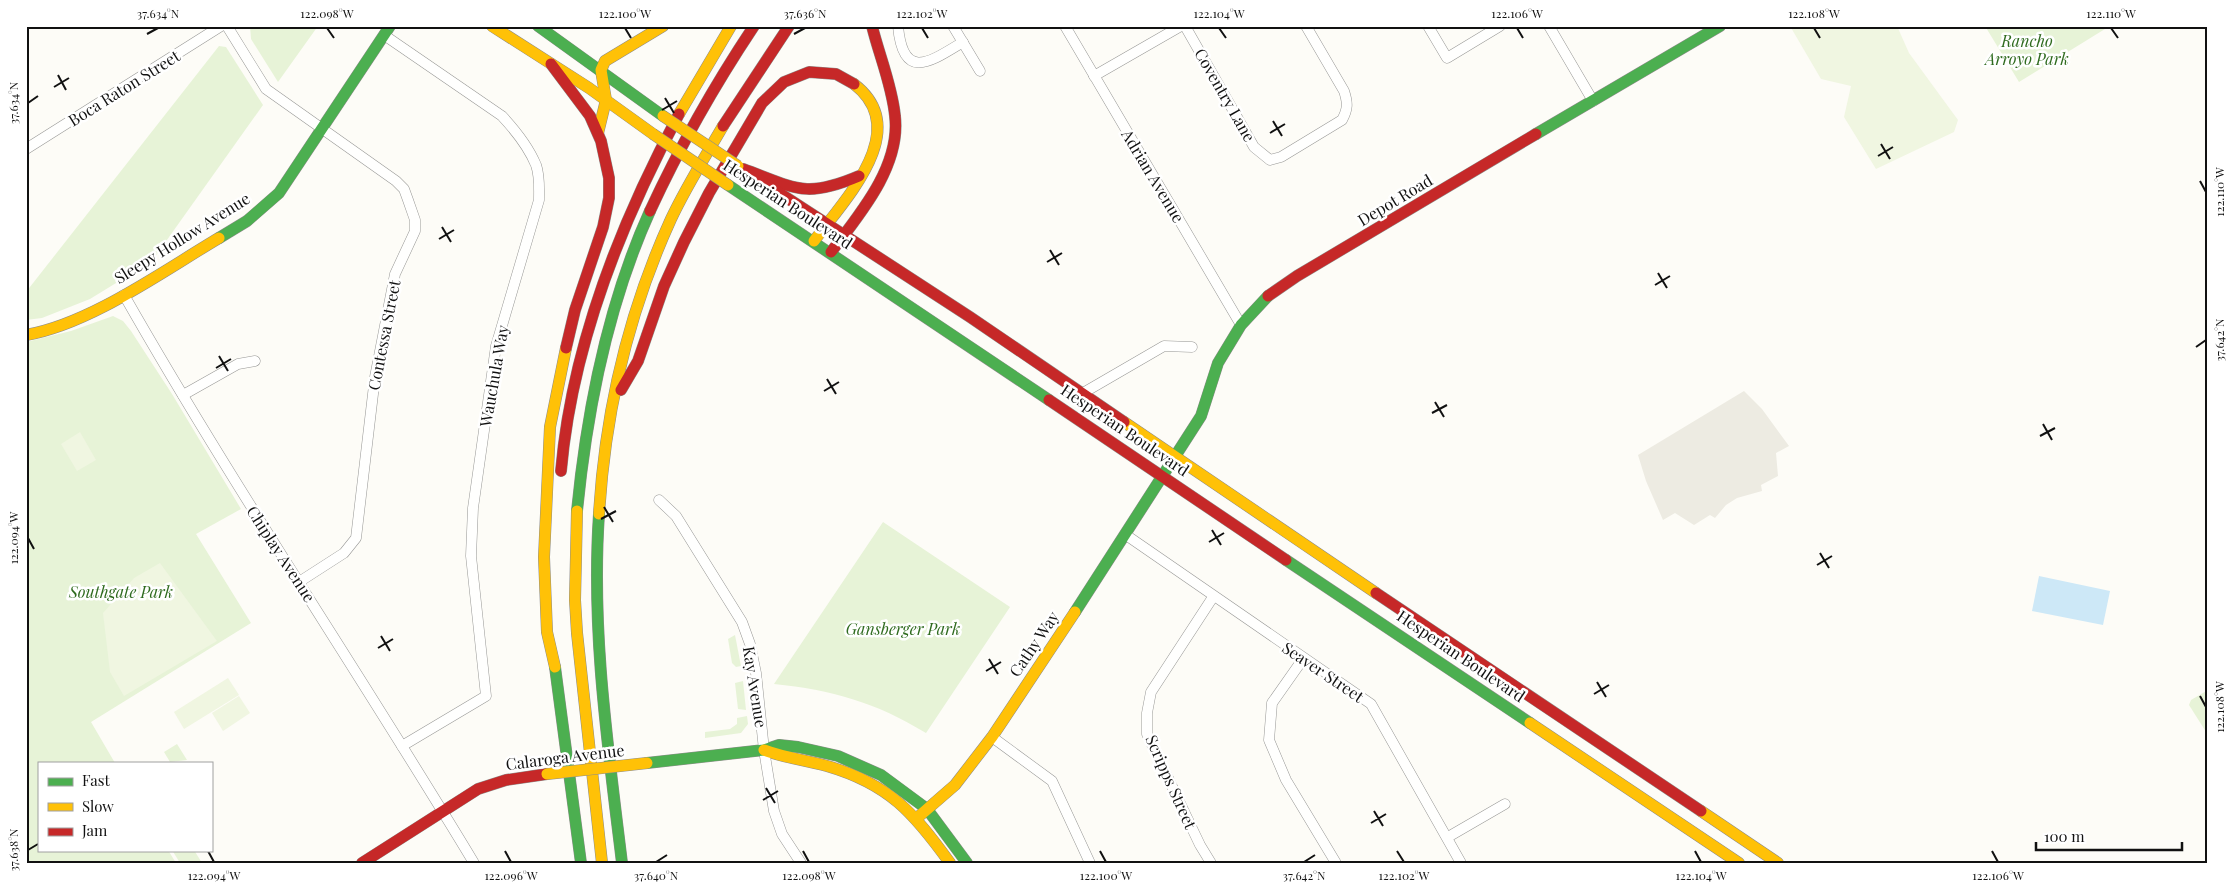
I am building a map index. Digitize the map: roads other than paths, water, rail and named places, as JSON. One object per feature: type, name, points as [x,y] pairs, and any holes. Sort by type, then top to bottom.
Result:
[{"type":"main road","name":"Hesperian Boulevard","points":[[492,26],[606,100],[728,185],[831,252],[1739,863]]},
{"type":"main road","name":"Hesperian Boulevard","points":[[538,26],[663,116],[827,222],[1083,393],[1175,458],[1778,863]]},
{"type":"main road","points":[[598,134],[601,114],[606,100],[601,70],[605,61],[618,51],[663,26]]},
{"type":"main road","points":[[560,484],[562,447],[585,340],[611,256],[646,173],[690,90],[731,26]]},
{"type":"main road","points":[[602,863],[580,670],[575,599],[578,492],[591,401],[614,304],[652,204],[700,109],[754,26]]},
{"type":"main road","points":[[622,863],[600,664],[596,594],[598,531],[612,404],[634,318],[671,219],[743,91],[789,26]]},
{"type":"main road","points":[[831,252],[887,166],[896,140],[895,116],[872,26]]},
{"type":"main road","name":"Depot Road","points":[[1163,476],[1201,416],[1218,363],[1241,326],[1262,300],[1297,276],[1720,26]]},
{"type":"main road","name":"Sleepy Hollow Avenue","points":[[26,335],[49,331],[124,295],[247,221],[279,193],[323,130],[387,31]]},
{"type":"main road","points":[[550,64],[590,116],[598,134],[606,158],[609,198],[603,227],[575,310],[560,370],[550,427],[544,557],[547,632],[556,672],[580,863]]},
{"type":"main road","points":[[612,404],[638,361],[668,276],[704,198],[763,101],[780,83],[798,74],[825,71],[850,79],[865,94],[879,123],[875,147],[861,175],[814,241]]},
{"type":"main road","points":[[741,168],[798,188],[812,189],[838,185],[861,175]]},
{"type":"main road","name":"Cathy Way","points":[[917,818],[956,785],[992,736],[1126,535],[1163,476]]},
{"type":"main road","points":[[556,559],[556,672]]},
{"type":"main road","name":"Calaroga Avenue","points":[[362,863],[478,789],[493,784],[547,774],[764,750],[780,745],[838,756],[881,775],[908,793],[927,809],[967,863]]},
{"type":"main road","name":"Calaroga Avenue","points":[[764,750],[781,757],[810,761],[833,768],[874,786],[899,802],[917,818],[950,863]]},
{"type":"street","name":"Boca Raton Street","points":[[26,149],[221,26]]},
{"type":"street","name":"Contessa Street","points":[[227,26],[266,89],[396,181],[404,189],[415,220],[415,231],[395,274],[375,377],[356,538],[344,553],[299,582]]},
{"type":"street","points":[[898,26],[903,54],[910,61],[920,63],[933,60],[963,42]]},
{"type":"street","points":[[953,26],[980,71]]},
{"type":"street","name":"Adrian Avenue","points":[[1065,26],[1241,326]]},
{"type":"street","points":[[1094,76],[1181,26]]},
{"type":"street","name":"Coventry Lane","points":[[1186,26],[1254,147],[1270,160],[1281,157],[1342,120],[1347,111],[1348,101],[1344,91],[1306,26]]},
{"type":"street","points":[[1428,26],[1447,58],[1500,26]]},
{"type":"street","points":[[1549,26],[1593,101]]},
{"type":"street","name":"Wauchula Way","points":[[387,31],[502,116],[514,130],[536,165],[540,200],[496,346],[473,508],[471,556],[486,696],[402,746]]},
{"type":"street","name":"Chiplay Avenue","points":[[124,295],[239,489],[474,863]]},
{"type":"street","points":[[1083,393],[1164,346],[1192,347]]},
{"type":"street","points":[[183,395],[238,364],[255,361]]},
{"type":"street","name":"Kay Avenue","points":[[659,500],[676,516],[742,622],[750,644],[756,673],[764,750],[774,811],[782,834],[801,863]]},
{"type":"street","name":"Seaver Street","points":[[1126,535],[1213,597],[1371,704],[1448,836],[1461,863]]},
{"type":"street","name":"Scripps Street","points":[[1211,863],[1200,846],[1148,734],[1146,713],[1151,692],[1213,597]]},
{"type":"street","points":[[1303,658],[1272,703],[1268,740],[1286,780],[1336,863]]},
{"type":"street","points":[[992,736],[1052,781],[1090,863]]},
{"type":"street","points":[[1448,836],[1505,804]]},
{"type":"water","points":[[2039,576],[2110,591],[2103,625],[2032,611]]},
{"type":"park label","name":"Rancho Arroyo Park","points":[[2027,50]]},
{"type":"park label","name":"Southgate Park","points":[[121,592]]},
{"type":"park label","name":"Gansberger Park","points":[[903,629]]}]
